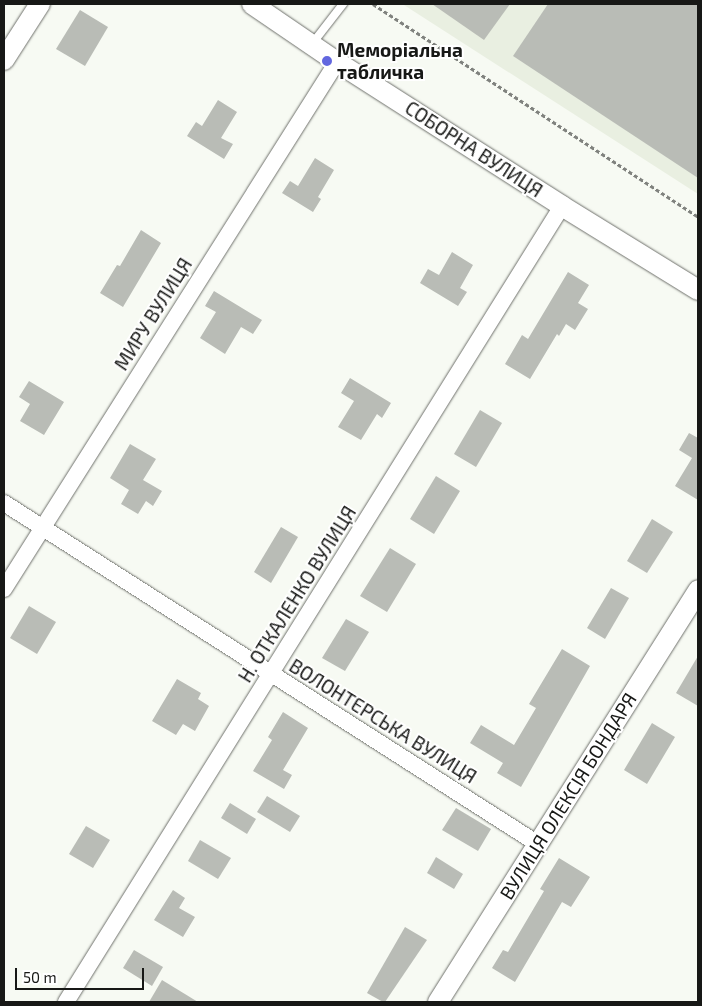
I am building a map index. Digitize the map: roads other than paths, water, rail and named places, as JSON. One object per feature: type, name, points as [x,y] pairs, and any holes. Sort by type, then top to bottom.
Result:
[{"type":"street","points":[[4,60],[40,4]]},
{"type":"street","name":"СОБОРНА ВУЛИЦЯ","points":[[252,4],[337,62],[562,206],[698,290]]},
{"type":"street","name":"МИРУ ВУЛИЦЯ","points":[[4,589],[337,62]]},
{"type":"street","name":"Н. ОТКАЛЕНКО ВУЛИЦЯ","points":[[66,1002],[562,206]]},
{"type":"street","name":"ВОЛОНТЕРСЬКА ВУЛИЦЯ","points":[[4,503],[538,844]]},
{"type":"street","name":"ВУЛИЦЯ ОЛЕКСІЯ БОНДАРЯ","points":[[438,1002],[698,590]]},
{"type":"lane","points":[[312,44],[343,4]]},
{"type":"place","name":"Меморіальна табличка","points":[[327,61]]}]
